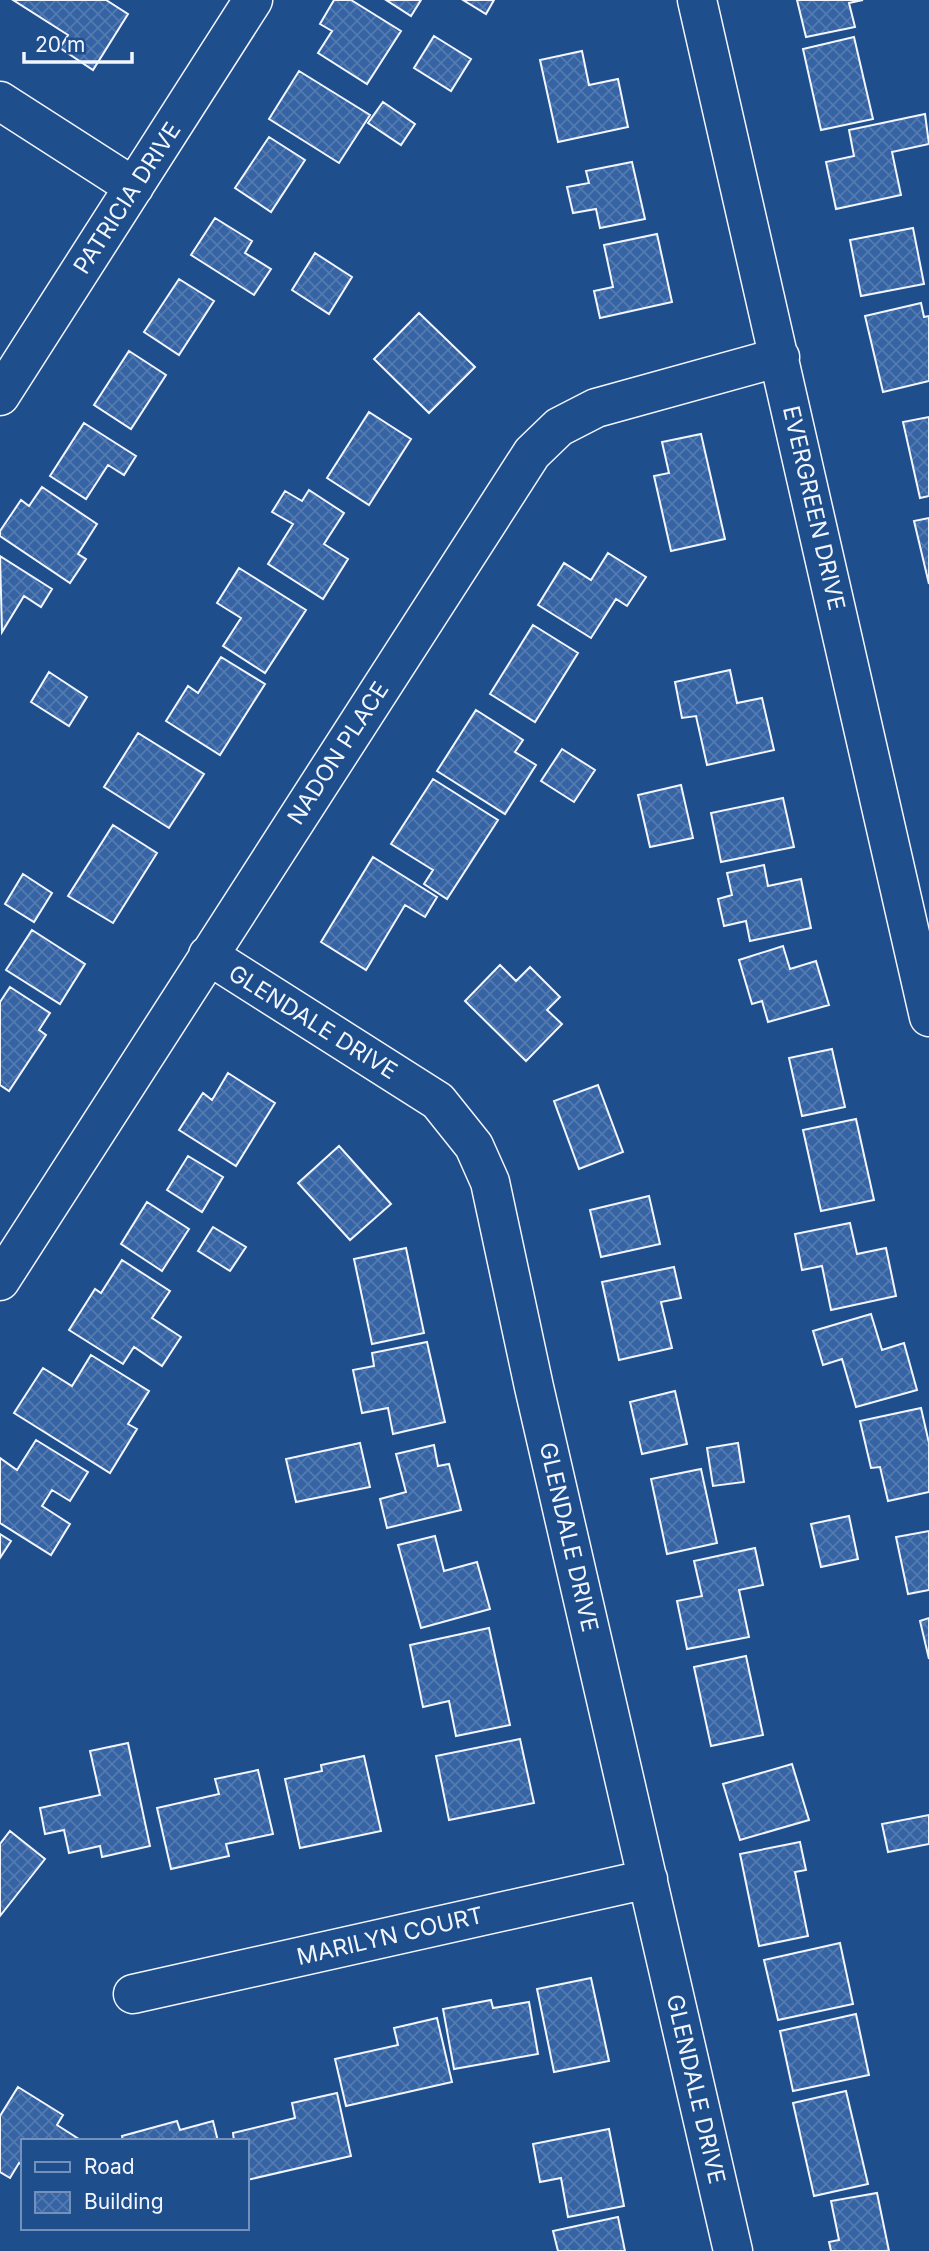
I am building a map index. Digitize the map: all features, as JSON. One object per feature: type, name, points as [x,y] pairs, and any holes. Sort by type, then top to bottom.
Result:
[{"type":"street","name":"PATRICIA DRIVE","points":[[0,396],[253,0]]},
{"type":"street","name":"EVERGREEN DRIVE","points":[[697,0],[929,1017]]},
{"type":"street","points":[[0,101],[134,187]]},
{"type":"street","name":"NADON PLACE","points":[[0,1281],[532,453],[559,428],[596,408],[780,357]]},
{"type":"street","name":"GLENDALE DRIVE","points":[[208,955],[438,1101],[474,1146],[490,1182],[537,1400],[733,2251]]},
{"type":"street","name":"MARILYN COURT","points":[[133,1994],[648,1879]]},
{"type":"building","points":[[13,0],[106,0],[128,14],[93,70],[60,48],[68,35]]},
{"type":"building","points":[[334,0],[351,0],[401,31],[367,84],[318,53],[332,31],[320,24]]},
{"type":"building","points":[[386,0],[421,0],[411,16]]},
{"type":"building","points":[[463,0],[494,0],[486,14]]},
{"type":"building","points":[[797,0],[863,0],[849,3],[855,27],[806,37]]},
{"type":"building","points":[[434,36],[471,59],[451,91],[414,68]]},
{"type":"building","points":[[854,37],[873,119],[821,130],[803,49]]},
{"type":"building","points":[[582,51],[589,85],[618,79],[628,127],[558,142],[540,60]]},
{"type":"building","points":[[299,71],[370,115],[339,163],[269,119]]},
{"type":"building","points":[[383,102],[415,124],[401,145],[368,123]]},
{"type":"building","points":[[925,114],[929,144],[892,152],[901,195],[836,209],[826,162],[854,156],[849,130]]},
{"type":"building","points":[[269,137],[305,160],[271,212],[235,188]]},
{"type":"building","points":[[632,162],[645,219],[600,228],[596,209],[573,213],[567,187],[589,183],[586,171]]},
{"type":"building","points":[[215,218],[252,241],[245,253],[271,269],[254,295],[191,255]]},
{"type":"building","points":[[913,228],[924,284],[861,296],[850,240]]},
{"type":"building","points":[[657,234],[672,302],[600,318],[594,291],[613,287],[604,245]]},
{"type":"building","points":[[315,253],[352,277],[329,314],[292,290]]},
{"type":"building","points":[[179,279],[214,301],[179,355],[144,332]]},
{"type":"building","points":[[921,303],[924,317],[929,316],[929,381],[883,392],[865,316]]},
{"type":"building","points":[[419,313],[475,367],[429,413],[374,359]]},
{"type":"building","points":[[129,351],[166,375],[131,429],[94,405]]},
{"type":"building","points":[[369,412],[411,439],[369,505],[327,478]]},
{"type":"building","points":[[929,417],[929,496],[920,498],[903,422]]},
{"type":"building","points":[[84,423],[136,456],[124,475],[108,465],[86,499],[50,476]]},
{"type":"building","points":[[701,434],[725,539],[671,551],[654,476],[669,473],[662,442]]},
{"type":"building","points":[[42,487],[97,524],[78,554],[86,559],[70,583],[0,536],[0,531],[21,500],[29,506]]},
{"type":"building","points":[[309,490],[344,513],[324,544],[348,559],[323,599],[268,564],[293,524],[272,512],[285,491],[302,501]]},
{"type":"building","points":[[929,518],[929,584],[914,521]]},
{"type":"building","points":[[608,553],[646,577],[627,606],[616,599],[591,638],[538,605],[564,563],[591,580]]},
{"type":"building","points":[[0,556],[52,589],[41,607],[24,596],[2,632]]},
{"type":"building","points":[[239,568],[306,610],[265,673],[223,646],[241,618],[217,603]]},
{"type":"building","points":[[533,625],[578,653],[535,722],[490,694]]},
{"type":"building","points":[[221,657],[265,684],[220,755],[166,721],[188,686],[198,693]]},
{"type":"building","points":[[730,670],[737,703],[762,698],[774,750],[707,765],[696,716],[682,718],[675,682]]},
{"type":"building","points":[[49,672],[87,697],[69,726],[31,702]]},
{"type":"building","points":[[476,710],[523,740],[515,752],[536,765],[505,814],[437,771]]},
{"type":"building","points":[[138,733],[204,774],[169,828],[104,787]]},
{"type":"building","points":[[562,749],[595,770],[574,802],[541,781]]},
{"type":"building","points":[[433,779],[498,820],[447,899],[424,884],[433,870],[391,844]]},
{"type":"building","points":[[681,785],[693,838],[650,847],[638,795]]},
{"type":"building","points":[[783,798],[794,847],[721,862],[711,813]]},
{"type":"building","points":[[113,825],[157,853],[113,923],[68,896]]},
{"type":"building","points":[[373,857],[437,897],[425,917],[405,905],[366,970],[321,942]]},
{"type":"building","points":[[764,865],[768,886],[801,879],[811,928],[750,941],[746,921],[724,926],[718,899],[732,895],[727,873]]},
{"type":"building","points":[[23,874],[52,893],[34,922],[5,904]]},
{"type":"building","points":[[32,930],[85,964],[60,1004],[6,970]]},
{"type":"building","points":[[783,946],[790,969],[816,961],[829,1005],[768,1022],[762,1001],[752,1004],[739,960]]},
{"type":"building","points":[[500,965],[516,981],[530,967],[560,997],[547,1010],[562,1024],[526,1061],[465,1001]]},
{"type":"building","points":[[10,987],[50,1013],[39,1030],[46,1035],[9,1091],[0,1085],[0,1002]]},
{"type":"building","points":[[832,1049],[845,1107],[802,1116],[789,1058]]},
{"type":"building","points":[[228,1073],[275,1103],[236,1166],[179,1130],[203,1093],[212,1100]]},
{"type":"building","points":[[598,1085],[623,1152],[579,1169],[554,1101]]},
{"type":"building","points":[[856,1119],[874,1200],[821,1211],[803,1130]]},
{"type":"building","points":[[339,1146],[391,1204],[350,1240],[298,1183]]},
{"type":"building","points":[[188,1156],[223,1177],[202,1212],[167,1190]]},
{"type":"building","points":[[649,1196],[660,1244],[601,1257],[590,1210]]},
{"type":"building","points":[[147,1202],[189,1229],[162,1271],[121,1244]]},
{"type":"building","points":[[850,1223],[857,1254],[886,1248],[896,1296],[831,1310],[822,1266],[802,1270],[795,1234]]},
{"type":"building","points":[[213,1227],[246,1247],[230,1271],[198,1251]]},
{"type":"building","points":[[406,1248],[424,1333],[372,1344],[354,1259]]},
{"type":"building","points":[[122,1260],[170,1291],[152,1318],[181,1337],[162,1366],[134,1347],[123,1364],[69,1330],[95,1289],[101,1293]]},
{"type":"building","points":[[674,1267],[681,1298],[661,1302],[672,1348],[619,1360],[602,1282]]},
{"type":"building","points":[[871,1314],[882,1350],[904,1343],[917,1390],[856,1407],[842,1359],[823,1365],[813,1331]]},
{"type":"building","points":[[427,1342],[445,1422],[393,1434],[388,1408],[362,1413],[353,1370],[374,1366],[372,1353]]},
{"type":"building","points":[[91,1355],[149,1391],[128,1424],[137,1429],[110,1473],[14,1413],[43,1368],[72,1386]]},
{"type":"building","points":[[675,1391],[687,1444],[642,1454],[630,1402]]},
{"type":"building","points":[[921,1408],[929,1443],[929,1492],[888,1501],[880,1467],[871,1468],[860,1421]]},
{"type":"building","points":[[36,1440],[88,1472],[70,1501],[52,1490],[42,1506],[70,1524],[51,1555],[0,1523],[0,1458],[17,1470]]},
{"type":"building","points":[[360,1443],[370,1487],[296,1502],[286,1459]]},
{"type":"building","points":[[738,1443],[744,1482],[713,1486],[707,1448]]},
{"type":"building","points":[[434,1445],[438,1466],[449,1464],[461,1510],[387,1528],[380,1499],[406,1492],[396,1454]]},
{"type":"building","points":[[701,1469],[717,1543],[667,1554],[651,1479]]},
{"type":"building","points":[[849,1516],[858,1559],[821,1567],[811,1524]]},
{"type":"building","points":[[929,1531],[929,1590],[908,1594],[896,1537]]},
{"type":"building","points":[[0,1534],[11,1541],[0,1558]]},
{"type":"building","points":[[435,1536],[444,1571],[477,1562],[490,1609],[421,1628],[398,1545]]},
{"type":"building","points":[[755,1548],[763,1585],[739,1590],[749,1637],[687,1649],[677,1601],[702,1596],[694,1561]]},
{"type":"building","points":[[929,1618],[929,1659],[920,1621]]},
{"type":"building","points":[[489,1628],[510,1725],[456,1736],[449,1701],[423,1707],[410,1645]]},
{"type":"building","points":[[746,1656],[763,1735],[711,1746],[694,1667]]},
{"type":"building","points":[[520,1739],[534,1803],[449,1820],[436,1756]]},
{"type":"building","points":[[128,1743],[150,1846],[102,1857],[100,1846],[69,1853],[64,1830],[45,1834],[40,1808],[100,1795],[90,1751]]},
{"type":"building","points":[[364,1756],[381,1831],[300,1848],[285,1779],[322,1771],[321,1765]]},
{"type":"building","points":[[792,1764],[809,1820],[740,1840],[723,1784]]},
{"type":"building","points":[[258,1770],[273,1834],[226,1844],[229,1856],[171,1869],[157,1808],[219,1794],[215,1779]]},
{"type":"building","points":[[929,1815],[929,1844],[888,1852],[882,1824]]},
{"type":"building","points":[[10,1831],[45,1859],[0,1916],[0,1844]]},
{"type":"building","points":[[800,1842],[806,1870],[795,1872],[808,1936],[759,1946],[740,1854]]},
{"type":"building","points":[[840,1943],[853,2004],[778,2020],[764,1960]]},
{"type":"building","points":[[591,1978],[609,2061],[554,2072],[537,1989]]},
{"type":"building","points":[[491,2000],[493,2008],[529,2002],[538,2054],[454,2069],[443,2009]]},
{"type":"building","points":[[856,2014],[869,2075],[793,2091],[780,2031]]},
{"type":"building","points":[[437,2018],[452,2082],[346,2106],[335,2059],[398,2045],[394,2028]]},
{"type":"building","points":[[18,2087],[63,2115],[57,2125],[79,2139],[21,2139],[21,2164],[19,2163],[10,2178],[0,2172],[0,2116]]},
{"type":"building","points":[[846,2091],[868,2184],[814,2196],[793,2103]]},
{"type":"building","points":[[337,2093],[351,2156],[248,2180],[248,2139],[234,2139],[233,2133],[295,2118],[292,2103]]},
{"type":"building","points":[[177,2121],[180,2130],[213,2121],[218,2139],[123,2139],[122,2136]]},
{"type":"building","points":[[609,2129],[624,2206],[568,2217],[561,2178],[540,2182],[533,2144]]},
{"type":"building","points":[[877,2193],[889,2251],[831,2251],[829,2242],[839,2240],[831,2201]]},
{"type":"building","points":[[618,2217],[625,2251],[558,2251],[553,2231]]}]
